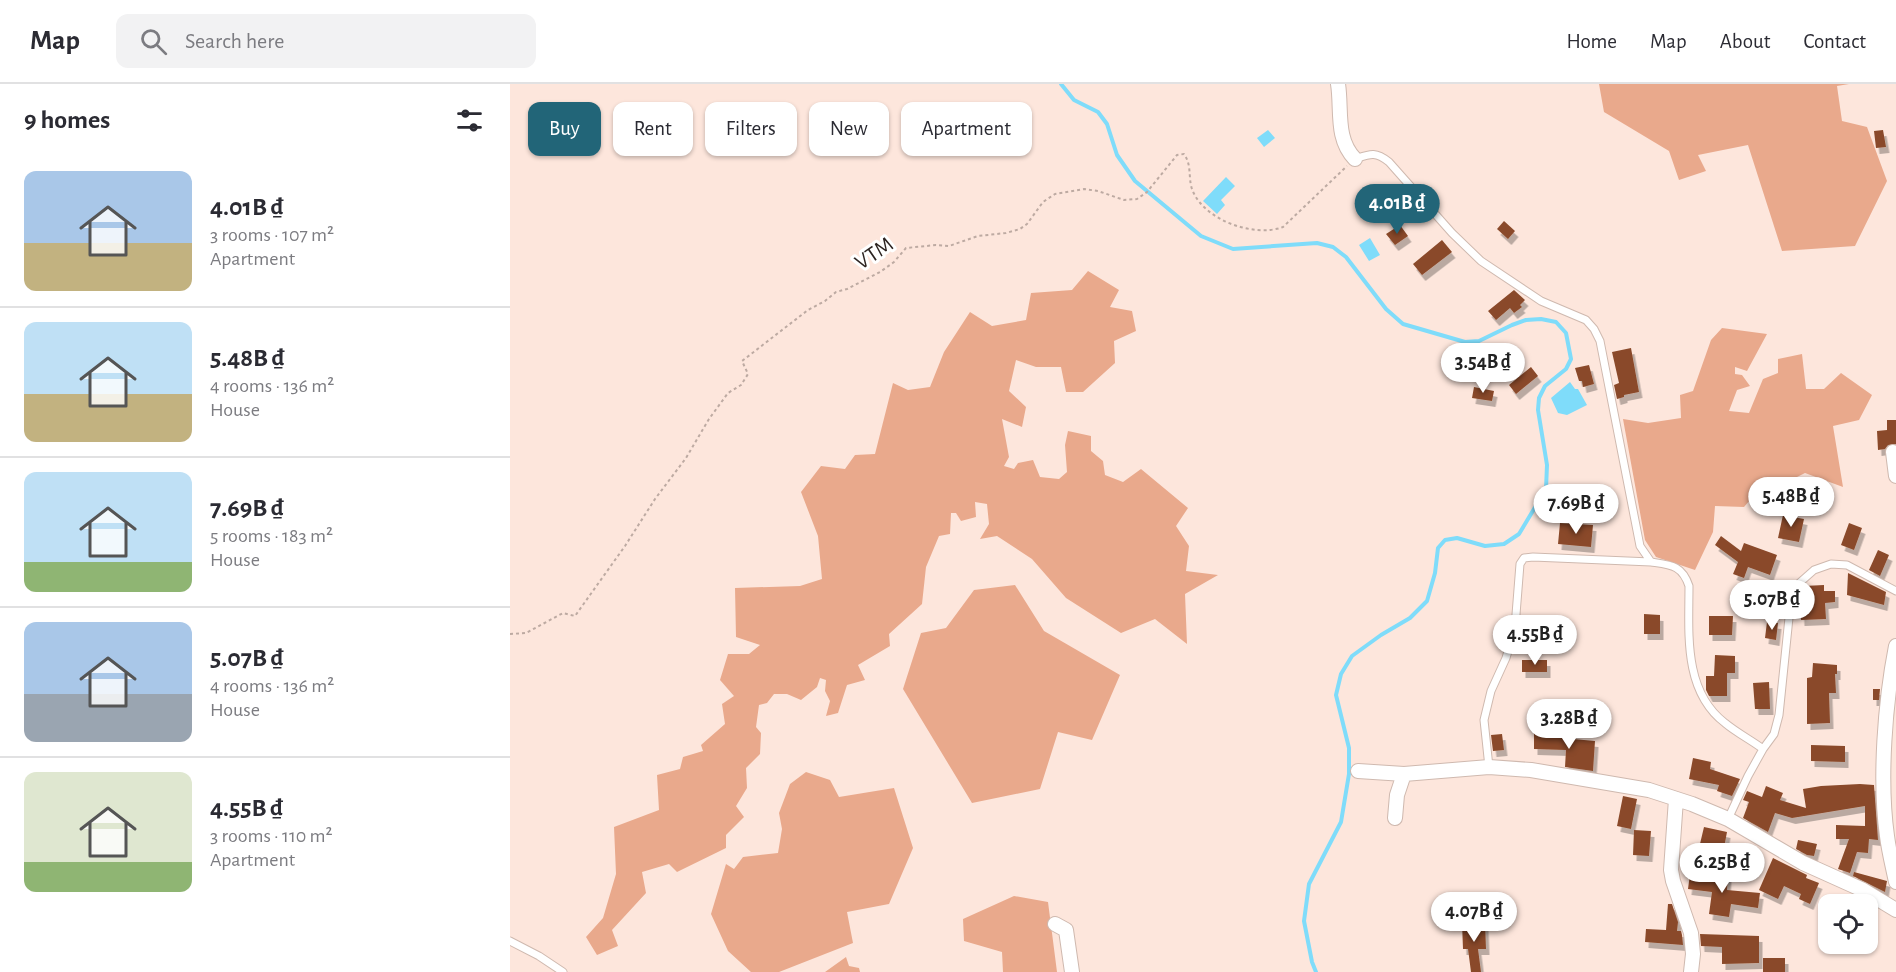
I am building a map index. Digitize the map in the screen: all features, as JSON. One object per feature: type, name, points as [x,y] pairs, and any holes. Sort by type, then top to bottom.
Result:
[{"type":"street","points":[[1338,84],[1339,116],[1346,150],[1354,159]]},
{"type":"street","points":[[1893,452],[1896,476]]},
{"type":"street","points":[[1896,646],[1891,672],[1884,759],[1887,835],[1896,882]]},
{"type":"street","points":[[1358,771],[1404,774],[1489,767],[1532,770],[1649,790],[1728,819],[1803,863],[1863,890],[1896,910]]},
{"type":"street","points":[[1395,818],[1397,795],[1404,774]]},
{"type":"street","points":[[1676,799],[1671,870],[1691,933],[1693,954],[1691,972]]},
{"type":"street","points":[[1055,924],[1066,930],[1072,972]]},
{"type":"lane","points":[[1354,159],[1371,154],[1380,155],[1481,261],[1541,301],[1586,320],[1594,329],[1600,341],[1640,546],[1651,562]]},
{"type":"lane","points":[[1489,767],[1484,720],[1491,691],[1506,658],[1515,627],[1520,564],[1524,558],[1533,557],[1651,562],[1671,565],[1680,570],[1689,586],[1690,653],[1694,677],[1701,695],[1724,723],[1763,749]]},
{"type":"lane","points":[[1728,819],[1748,776],[1773,734],[1779,715],[1790,608],[1797,585],[1814,570],[1831,564],[1839,564],[1846,565],[1896,591]]},
{"type":"lane","points":[[510,941],[563,972]]},
{"type":"path","name":"VTM","points":[[510,634],[526,633],[563,614],[574,615],[626,546],[655,499],[686,458],[715,410],[728,393],[741,385],[748,374],[742,361],[808,310],[836,292],[848,289],[880,272],[894,262],[906,248],[949,246],[978,236],[1020,229],[1027,224],[1043,202],[1055,194],[1084,189],[1124,200],[1137,199],[1147,192],[1177,155],[1184,154],[1188,158],[1192,189],[1197,200],[1206,209],[1234,225],[1265,231],[1274,230],[1283,227],[1354,159]]},
{"type":"shaded area","points":[[1599,84],[1849,84],[1837,86],[1842,121],[1867,127],[1887,181],[1855,246],[1782,251],[1748,145],[1698,155],[1706,171],[1679,180],[1669,151],[1604,112]]},
{"type":"shaded area","points":[[1088,271],[1119,290],[1110,307],[1132,311],[1136,331],[1114,341],[1115,363],[1083,392],[1066,392],[1061,367],[1036,367],[1016,360],[1009,391],[1026,407],[1022,427],[1002,419],[1009,457],[1004,466],[1014,469],[1018,463],[1033,460],[1040,477],[1059,479],[1067,472],[1065,445],[1068,431],[1091,436],[1091,451],[1103,461],[1105,475],[1123,482],[1141,469],[1188,508],[1176,526],[1189,546],[1186,571],[1218,575],[1185,594],[1187,644],[1155,619],[1121,633],[1066,598],[1032,559],[997,536],[980,539],[989,524],[987,504],[975,502],[976,517],[961,521],[956,513],[951,513],[950,534],[939,536],[926,567],[922,604],[889,634],[890,646],[858,665],[865,680],[847,685],[838,713],[826,716],[830,701],[825,691],[826,680],[820,678],[817,687],[801,700],[787,694],[774,694],[767,703],[759,705],[756,727],[761,733],[760,754],[746,768],[747,788],[736,806],[744,817],[726,835],[726,848],[677,872],[669,864],[642,872],[646,893],[612,930],[618,946],[597,955],[586,937],[603,918],[616,874],[614,827],[659,810],[657,775],[680,769],[683,757],[703,751],[701,745],[725,724],[722,704],[734,696],[720,680],[728,654],[749,654],[760,645],[736,637],[735,588],[800,586],[822,579],[818,536],[801,492],[821,466],[845,469],[855,455],[875,454],[893,383],[908,390],[930,387],[944,352],[970,312],[992,326],[1026,320],[1031,293],[1072,290]]},
{"type":"shaded area","points":[[1722,328],[1767,334],[1747,371],[1735,367],[1735,374],[1742,375],[1750,386],[1737,390],[1729,411],[1749,413],[1763,379],[1778,373],[1778,359],[1802,354],[1806,389],[1824,389],[1841,373],[1872,395],[1859,420],[1833,426],[1843,487],[1805,473],[1783,484],[1767,480],[1744,507],[1715,506],[1713,532],[1695,570],[1656,557],[1645,540],[1623,419],[1648,423],[1681,418],[1680,395],[1693,391],[1711,340]]},
{"type":"shaded area","points":[[1015,585],[1044,631],[1120,675],[1092,740],[1058,732],[1040,789],[972,803],[903,689],[921,633],[946,628],[974,590]]},
{"type":"shaded area","points":[[806,772],[830,780],[839,797],[894,788],[913,848],[889,904],[847,912],[853,943],[779,972],[751,972],[728,951],[711,914],[726,864],[734,869],[743,857],[778,853],[782,829],[779,813],[790,784]]},
{"type":"shaded area","points":[[1014,896],[1048,902],[1057,972],[1003,972],[1002,952],[964,941],[963,919]]},
{"type":"shaded area","points":[[846,957],[849,966],[859,968],[860,972],[825,972]]},
{"type":"water","points":[[1268,130],[1275,138],[1264,147],[1257,138]]},
{"type":"water","points":[[1226,177],[1235,186],[1221,200],[1225,205],[1217,214],[1203,201]]},
{"type":"water","points":[[1370,238],[1380,255],[1369,261],[1359,245]]},
{"type":"water","points":[[1570,382],[1575,389],[1578,389],[1587,405],[1567,415],[1558,413],[1551,398]]},
{"type":"building","points":[[1883,130],[1886,147],[1876,148],[1874,131]]},
{"type":"building","points":[[1504,221],[1515,231],[1508,239],[1497,229]]},
{"type":"building","points":[[1400,225],[1408,236],[1395,245],[1386,234]]},
{"type":"building","points":[[1442,240],[1452,252],[1422,275],[1413,264]]},
{"type":"building","points":[[1514,290],[1525,300],[1520,305],[1522,307],[1514,313],[1510,308],[1496,320],[1488,311]]},
{"type":"building","points":[[1631,348],[1639,392],[1617,399],[1614,385],[1619,383],[1612,352]]},
{"type":"building","points":[[1589,365],[1594,384],[1583,387],[1575,368]]},
{"type":"building","points":[[1531,367],[1538,376],[1516,394],[1509,385]]},
{"type":"building","points":[[1474,387],[1494,391],[1492,401],[1472,398]]},
{"type":"building","points":[[1887,420],[1896,420],[1896,444],[1878,450],[1877,431],[1887,430]]},
{"type":"building","points":[[1783,515],[1804,519],[1799,542],[1778,538]]},
{"type":"building","points":[[1560,523],[1593,525],[1591,547],[1558,544]]},
{"type":"building","points":[[1849,523],[1862,528],[1854,550],[1841,545]]},
{"type":"building","points":[[1721,536],[1741,551],[1744,543],[1777,555],[1770,575],[1748,567],[1744,578],[1733,574],[1738,562],[1715,545]]},
{"type":"building","points":[[1878,550],[1889,555],[1880,576],[1869,570]]},
{"type":"building","points":[[1848,573],[1886,592],[1884,605],[1847,595]]},
{"type":"building","points":[[1824,585],[1824,591],[1835,591],[1835,602],[1825,603],[1826,619],[1801,620],[1800,604],[1805,604],[1804,586]]},
{"type":"building","points":[[1644,614],[1660,615],[1660,634],[1644,634]]},
{"type":"building","points":[[1709,616],[1733,616],[1732,635],[1709,635]]},
{"type":"building","points":[[1767,622],[1778,623],[1776,640],[1765,638]]},
{"type":"building","points":[[1715,655],[1735,656],[1735,673],[1727,673],[1727,696],[1709,696],[1706,690],[1706,676],[1714,676]]},
{"type":"building","points":[[1522,660],[1547,660],[1547,672],[1522,672]]},
{"type":"building","points":[[1813,663],[1837,665],[1836,693],[1829,693],[1830,723],[1807,724],[1807,678],[1812,677]]},
{"type":"building","points":[[1769,682],[1770,709],[1755,709],[1753,683]]},
{"type":"building","points":[[1873,689],[1880,689],[1879,700],[1873,700]]},
{"type":"building","points":[[1534,733],[1595,741],[1593,771],[1565,767],[1566,750],[1534,749]]},
{"type":"building","points":[[1502,734],[1504,750],[1493,751],[1491,735]]},
{"type":"building","points":[[1811,745],[1845,746],[1845,762],[1811,761]]},
{"type":"building","points":[[1693,758],[1711,762],[1710,769],[1740,779],[1732,796],[1717,791],[1719,785],[1689,779]]},
{"type":"building","points":[[1874,785],[1878,840],[1869,839],[1868,853],[1857,852],[1850,873],[1838,869],[1849,839],[1836,839],[1836,825],[1865,826],[1865,806],[1792,818],[1775,813],[1768,832],[1743,818],[1749,802],[1743,800],[1747,791],[1762,797],[1766,786],[1783,793],[1780,800],[1806,808],[1803,789]]},
{"type":"building","points":[[1623,796],[1637,799],[1631,829],[1617,826]]},
{"type":"building","points":[[1704,827],[1727,832],[1723,853],[1699,848]]},
{"type":"building","points":[[1634,830],[1651,831],[1649,856],[1633,855]]},
{"type":"building","points":[[1798,840],[1817,844],[1814,856],[1796,849]]},
{"type":"building","points":[[1773,858],[1807,875],[1806,878],[1819,883],[1810,904],[1799,899],[1801,894],[1784,886],[1778,899],[1759,890]]},
{"type":"building","points":[[1854,872],[1887,881],[1885,892],[1853,876]]},
{"type":"building","points":[[1712,873],[1728,874],[1727,890],[1760,893],[1758,908],[1731,904],[1729,917],[1709,914],[1712,892],[1688,889],[1690,874],[1712,876]]},
{"type":"building","points":[[1668,904],[1672,904],[1678,922],[1677,931],[1681,931],[1683,945],[1645,942],[1646,929],[1666,930]]},
{"type":"building","points":[[1462,923],[1485,923],[1486,949],[1478,949],[1481,972],[1471,972],[1468,949],[1463,949]]},
{"type":"building","points":[[1700,934],[1759,936],[1759,963],[1722,964],[1722,947],[1701,946]]},
{"type":"building","points":[[1763,958],[1785,958],[1785,972],[1763,972]]},
{"type":"waterway","points":[[1061,84],[1074,100],[1098,112],[1107,124],[1117,155],[1135,181],[1201,236],[1233,249],[1317,243],[1333,247],[1346,257],[1386,309],[1403,324],[1465,342],[1479,341],[1526,320],[1541,319],[1556,322],[1566,333],[1571,359],[1566,369],[1545,386],[1539,398],[1538,410],[1547,465],[1546,489],[1519,534],[1504,544],[1485,546],[1457,538],[1445,540],[1438,548],[1435,573],[1427,601],[1410,618],[1352,656],[1341,674],[1336,695],[1349,748],[1349,774],[1341,822],[1309,884],[1304,921],[1316,972]]}]
